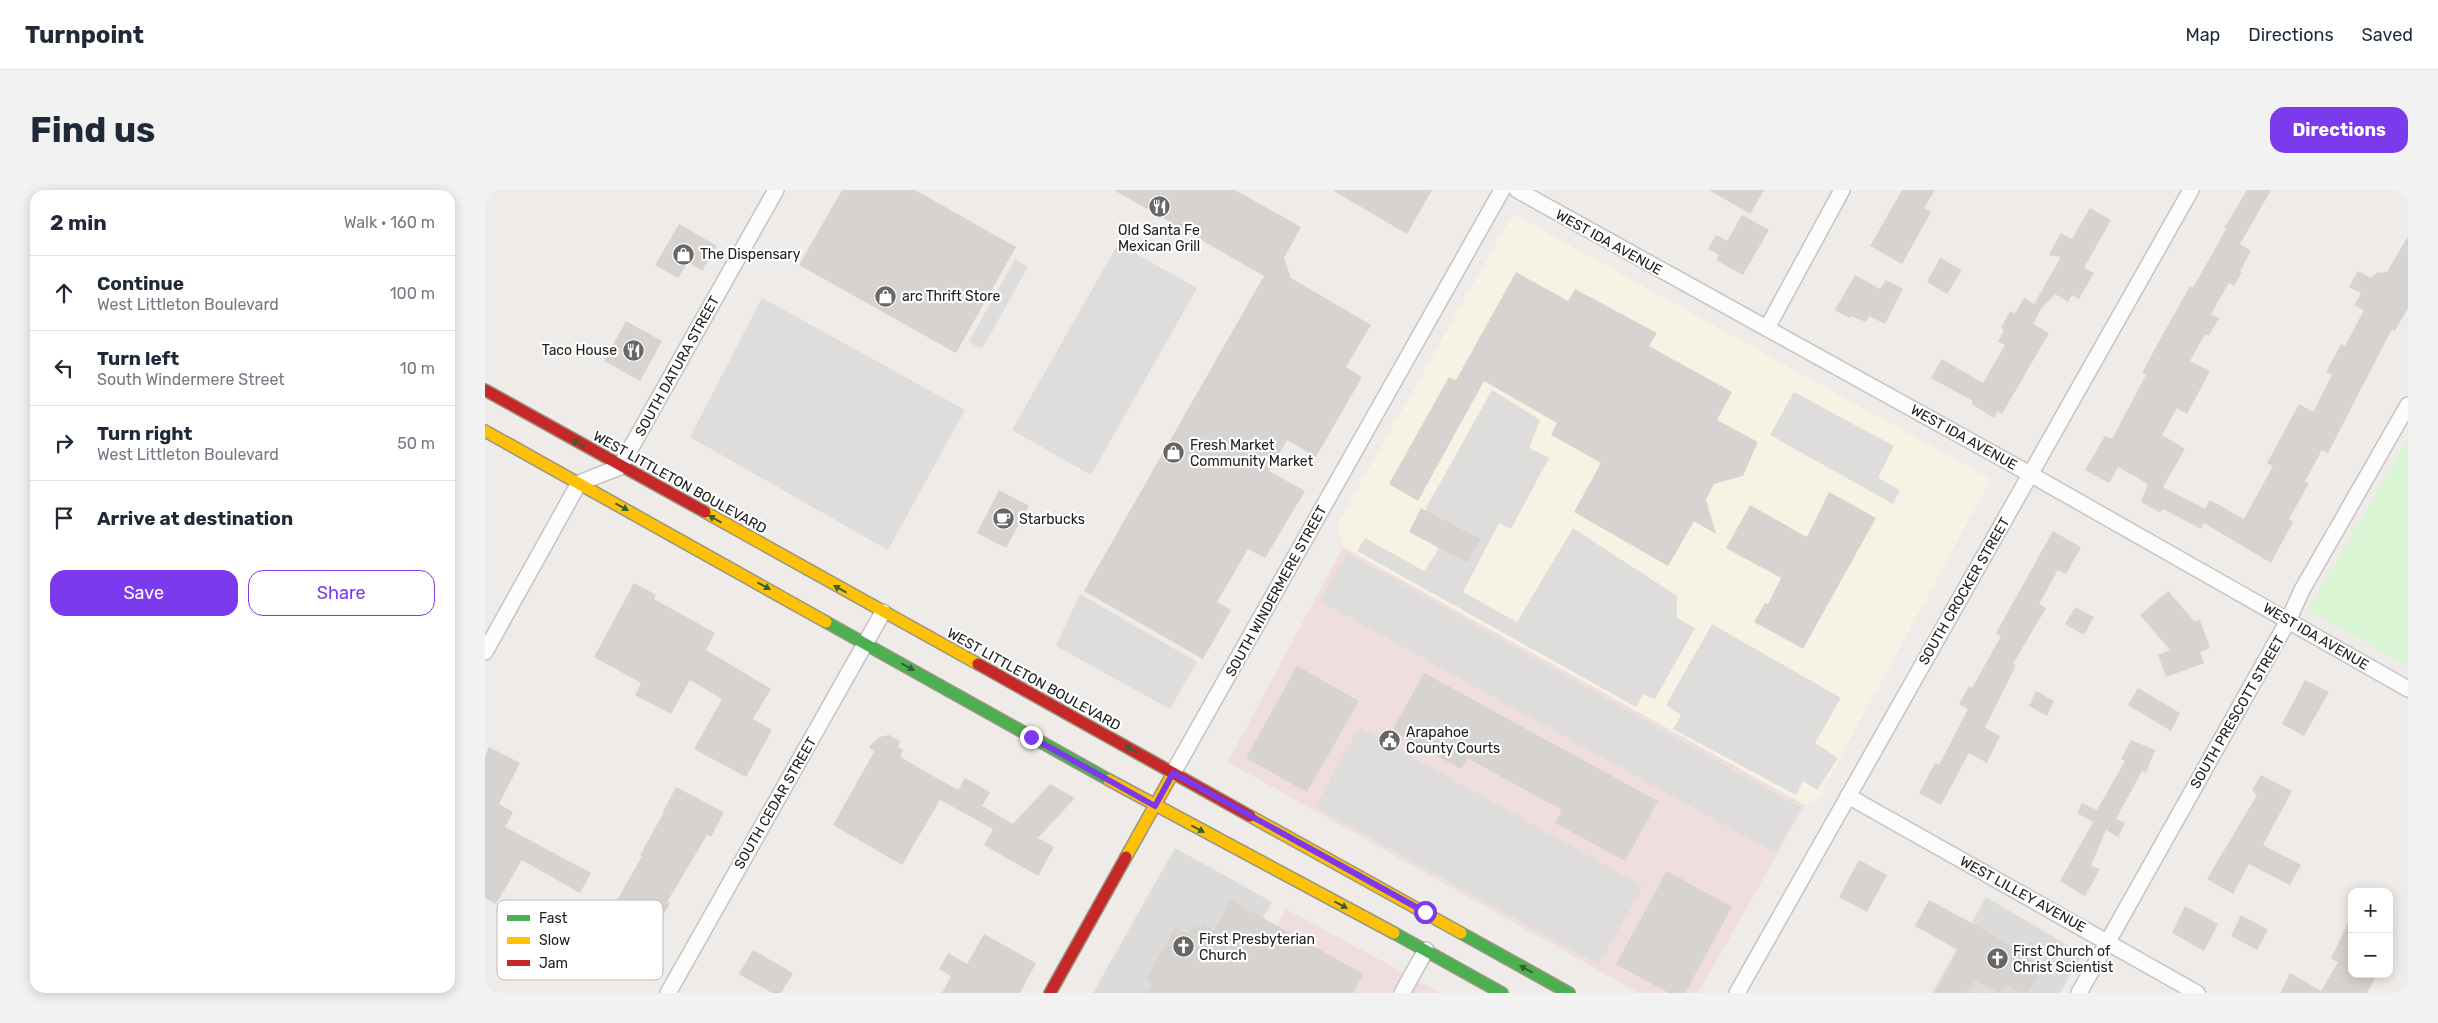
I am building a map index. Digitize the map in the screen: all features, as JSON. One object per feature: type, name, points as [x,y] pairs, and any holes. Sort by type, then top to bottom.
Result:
[{"type":"main road","name":"WEST LITTLETON BOULEVARD","points":[[485,390],[620,467],[1569,993]]},
{"type":"main road","points":[[485,432],[1155,806],[1502,993]]},
{"type":"main road","name":"SOUTH WINDERMERE STREET","points":[[1050,993],[1173,773]]},
{"type":"street","name":"SOUTH DATURA STREET","points":[[620,467],[776,190]]},
{"type":"street","name":"SOUTH WINDERMERE STREET","points":[[1173,773],[1502,190]]},
{"type":"street","name":"WEST IDA AVENUE","points":[[1517,190],[2289,619],[2408,689]]},
{"type":"street","points":[[1767,328],[1842,190]]},
{"type":"street","name":"SOUTH CROCKER STREET","points":[[1737,993],[2191,190]]},
{"type":"street","name":"SOUTH PRESCOTT STREET","points":[[2079,993],[2289,619],[2302,590],[2408,405]]},
{"type":"street","points":[[485,652],[579,484],[620,467]]},
{"type":"street","name":"SOUTH CEDAR STREET","points":[[668,993],[883,612]]},
{"type":"street","name":"WEST LILLEY AVENUE","points":[[1848,796],[2197,993]]},
{"type":"street","points":[[1402,993],[1425,950]]},
{"type":"shaded area","points":[[1513,214],[1991,479],[1817,800],[1805,805],[1343,547],[1337,525]]},
{"type":"shaded area","points":[[1118,244],[1197,288],[1091,475],[1012,430]]},
{"type":"shaded area","points":[[1015,259],[1028,267],[982,349],[969,342]]},
{"type":"shaded area","points":[[762,298],[965,410],[888,550],[690,437]]},
{"type":"shaded area","points":[[1492,390],[1540,420],[1529,448],[1549,458],[1511,529],[1499,523],[1463,592],[1517,622],[1573,528],[1677,596],[1677,618],[1695,628],[1655,699],[1643,694],[1636,707],[1357,551],[1365,538],[1424,571],[1438,550],[1426,508]]},
{"type":"shaded area","points":[[1794,392],[1894,446],[1878,478],[1900,490],[1893,504],[1770,435]]},
{"type":"shaded area","points":[[1343,547],[1805,805],[1698,993],[1639,993],[1228,762]]},
{"type":"shaded area","points":[[1347,553],[1801,808],[1775,853],[1320,601]]},
{"type":"shaded area","points":[[1080,594],[1197,662],[1170,709],[1056,646]]},
{"type":"shaded area","points":[[1712,624],[1841,698],[1815,743],[1838,758],[1817,790],[1803,781],[1796,795],[1673,729],[1681,715],[1666,705]]},
{"type":"shaded area","points":[[1359,727],[1643,886],[1599,965],[1315,807]]},
{"type":"shaded area","name":"First Presbyterian Church","points":[[1175,848],[1272,902],[1220,993],[1093,993]]},
{"type":"shaded area","points":[[1986,897],[2082,954],[2060,993],[1932,993]]},
{"type":"shaded area","points":[[1286,909],[1441,993],[1240,993]]},
{"type":"shaded area","points":[[1977,982],[1997,993],[1971,993]]},
{"type":"green space","points":[[2408,438],[2408,666],[2308,610]]},
{"type":"building","points":[[842,190],[915,190],[1016,247],[956,353],[799,265]]},
{"type":"building","points":[[1114,190],[1235,190],[1301,227],[1284,258],[1291,278],[1371,325],[1346,367],[1362,377],[1316,457],[1287,440],[1269,471],[1305,491],[1265,558],[1248,549],[1217,602],[1231,610],[1203,659],[1084,591],[1264,276]]},
{"type":"building","points":[[1332,190],[1432,190],[1407,234]]},
{"type":"building","points":[[1709,190],[1764,190],[1750,214]]},
{"type":"building","points":[[1902,190],[1935,190],[1924,208],[1931,212],[1902,264],[1870,246]]},
{"type":"building","points":[[2247,190],[2271,190],[2240,244],[2251,251],[2240,271],[2242,272],[2234,286],[2229,283],[2211,314],[2219,318],[2209,336],[2205,334],[2190,361],[2210,371],[2187,414],[2177,408],[2162,435],[2185,449],[2163,487],[2205,509],[2210,500],[2244,519],[2273,466],[2267,463],[2299,404],[2313,412],[2332,375],[2326,372],[2341,344],[2345,346],[2364,310],[2354,305],[2361,293],[2349,287],[2358,271],[2371,278],[2376,273],[2387,272],[2408,236],[2408,308],[2395,331],[2392,329],[2328,453],[2322,450],[2305,481],[2309,483],[2289,519],[2293,522],[2271,563],[2204,523],[2201,529],[2163,509],[2161,513],[2141,502],[2148,484],[2118,467],[2109,483],[2085,470],[2105,436],[2112,439],[2146,375],[2142,373],[2164,332],[2190,286],[2193,288],[2226,229],[2224,228]]},
{"type":"building","points":[[2090,208],[2111,220],[2084,268],[2094,273],[2079,299],[2072,295],[2068,302],[2055,294],[2041,309],[2033,324],[2049,333],[2002,414],[1998,411],[1994,418],[1971,404],[1973,401],[1931,378],[1942,359],[1983,383],[2005,345],[1998,342],[2004,330],[2001,328],[2010,311],[2015,314],[2024,298],[2034,304],[2061,257],[2049,255],[2061,233],[2072,239]]},
{"type":"building","points":[[1742,215],[1769,230],[1743,275],[1716,260],[1719,255],[1708,249],[1716,235],[1727,241]]},
{"type":"building","points":[[679,224],[717,246],[702,271],[688,262],[678,278],[655,265]]},
{"type":"building","points":[[1940,258],[1962,270],[1947,294],[1927,282]]},
{"type":"building","points":[[1516,272],[1568,301],[1575,289],[1657,333],[1649,346],[1732,392],[1717,420],[1758,442],[1743,476],[1714,484],[1706,500],[1716,534],[1694,521],[1668,566],[1574,512],[1601,463],[1551,435],[1557,423],[1484,381],[1418,501],[1389,484],[1449,377],[1456,380]]},
{"type":"building","points":[[1855,275],[1880,289],[1886,280],[1903,289],[1885,324],[1869,316],[1866,322],[1851,316],[1849,318],[1835,310]]},
{"type":"building","points":[[626,321],[662,341],[640,381],[604,361]]},
{"type":"building","name":"Starbucks","points":[[999,490],[1029,506],[1006,548],[977,533]]},
{"type":"building","points":[[1829,492],[1876,518],[1803,649],[1754,622],[1765,603],[1768,604],[1781,578],[1726,548],[1750,505],[1807,537]]},
{"type":"building","points":[[1421,508],[1480,539],[1468,563],[1409,532]]},
{"type":"building","points":[[2053,531],[2081,547],[2066,574],[2058,570],[2039,604],[2046,608],[2013,664],[2016,665],[1985,728],[2000,736],[1987,763],[1969,753],[1941,805],[1919,793],[1935,763],[1939,765],[1968,709],[1959,704],[1969,686],[1972,688],[2001,636],[1996,633]]},
{"type":"building","points":[[634,583],[656,595],[654,599],[715,633],[706,650],[771,689],[753,719],[772,730],[746,777],[694,749],[722,699],[690,680],[671,714],[635,695],[641,683],[594,657]]},
{"type":"building","points":[[2168,591],[2195,622],[2200,620],[2210,648],[2200,652],[2204,663],[2166,677],[2158,655],[2170,650],[2140,615]]},
{"type":"building","points":[[2075,607],[2094,617],[2084,635],[2065,624]]},
{"type":"building","points":[[1297,666],[1359,701],[1307,792],[1246,758]]},
{"type":"building","points":[[1424,673],[1658,801],[1625,861],[1555,823],[1562,810],[1467,758],[1461,769],[1392,731]]},
{"type":"building","points":[[2305,680],[2329,692],[2304,736],[2282,724]]},
{"type":"building","points":[[2138,688],[2180,713],[2171,731],[2128,705]]},
{"type":"building","points":[[2036,691],[2054,701],[2047,716],[2029,706]]},
{"type":"building","points":[[889,735],[900,741],[898,747],[903,750],[900,757],[958,790],[965,778],[990,792],[982,806],[1013,824],[1050,784],[1075,798],[1038,838],[1054,847],[1038,876],[984,845],[993,829],[940,800],[902,865],[833,825],[874,752],[869,747],[879,737]]},
{"type":"building","points":[[2131,740],[2155,750],[2146,773],[2142,771],[2116,819],[2125,823],[2118,837],[2106,830],[2091,866],[2100,869],[2085,896],[2060,881],[2093,822],[2077,813],[2082,803],[2097,810],[2125,761],[2121,759]]},
{"type":"building","points":[[489,747],[520,763],[499,804],[513,812],[505,827],[591,873],[580,893],[522,860],[496,904],[485,898],[485,756]]},
{"type":"building","points":[[2261,775],[2292,791],[2263,845],[2301,865],[2290,885],[2249,864],[2233,894],[2207,879],[2257,795],[2252,790]]},
{"type":"building","points":[[676,787],[724,812],[711,837],[707,835],[667,902],[670,903],[663,916],[663,900],[617,900],[642,856],[640,855]]},
{"type":"building","points":[[1859,860],[1887,875],[1867,912],[1839,897]]},
{"type":"building","points":[[1667,871],[1732,907],[1685,993],[1669,993],[1616,964]]},
{"type":"building","points":[[1231,900],[1363,974],[1353,993],[1147,993],[1152,984],[1146,980],[1175,927],[1188,934],[1194,924],[1201,928],[1203,924],[1214,930]]},
{"type":"building","name":"First Church of Christ Scientist","points":[[1929,900],[1981,928],[2043,967],[2027,993],[2021,993],[2007,985],[2001,993],[1974,980],[1966,993],[1935,993],[1958,950],[1915,926]]},
{"type":"building","points":[[2185,906],[2218,924],[2204,951],[2172,933]]},
{"type":"building","points":[[2241,915],[2268,930],[2257,950],[2231,936]]},
{"type":"building","points":[[2348,923],[2348,978],[2375,978],[2367,993],[2280,993],[2290,973],[2321,991],[2338,962],[2331,958]]},
{"type":"building","points":[[984,934],[1036,963],[1020,993],[942,993],[951,976],[939,969],[948,953],[967,964]]},
{"type":"building","points":[[753,950],[793,973],[781,993],[772,993],[739,974]]},
{"type":"traffic: fast","points":[[826,622],[1109,780]]},
{"type":"traffic: fast","points":[[1394,933],[1502,993]]},
{"type":"traffic: fast","points":[[1461,933],[1569,993]]},
{"type":"traffic: slow","points":[[485,431],[826,622]]},
{"type":"traffic: slow","points":[[705,512],[978,664]]},
{"type":"traffic: slow","points":[[1126,857],[1173,773]]},
{"type":"traffic: slow","points":[[1109,780],[1394,933]]},
{"type":"traffic: slow","points":[[1250,816],[1461,933]]},
{"type":"traffic: jam","points":[[485,390],[705,512]]},
{"type":"traffic: jam","points":[[978,664],[1250,816]]},
{"type":"traffic: jam","points":[[1050,993],[1126,857]]},
{"type":"place","name":"Old Santa Fe Mexican Grill","points":[[1159,207]]},
{"type":"place","name":"The Dispensary","points":[[684,254]]},
{"type":"place","name":"arc Thrift Store","points":[[886,296]]},
{"type":"place","name":"Taco House","points":[[633,350]]},
{"type":"place","name":"Fresh Market Community Market","points":[[1174,453]]},
{"type":"place","name":"Starbucks","points":[[1003,519]]},
{"type":"place","name":"Arapahoe County Courts","points":[[1390,740]]},
{"type":"place","name":"First Presbyterian Church","points":[[1183,947]]},
{"type":"place","name":"First Church of Christ Scientist","points":[[1997,959]]},
{"type":"route","points":[[1031,737],[1155,806],[1173,773],[1425,912]]}]
